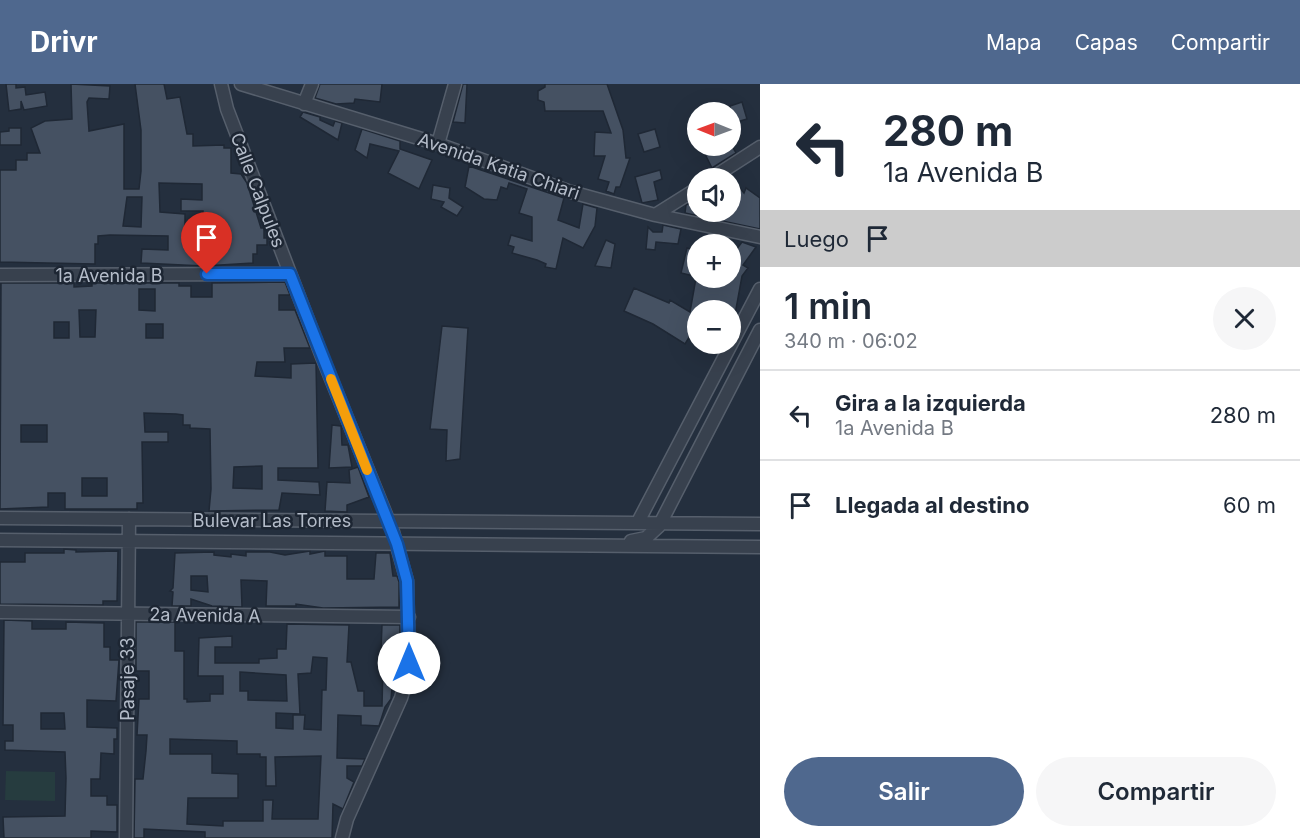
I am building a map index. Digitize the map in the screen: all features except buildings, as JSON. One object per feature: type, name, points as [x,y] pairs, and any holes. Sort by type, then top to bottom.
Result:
[{"type":"street","name":"Calle Calpules","points":[[221,84],[227,110],[397,544],[407,581],[409,671],[405,686],[347,819],[342,838]]},
{"type":"street","name":"Avenida Katia Chiari","points":[[241,84],[438,144],[571,192],[655,215],[760,237]]},
{"type":"street","points":[[304,104],[312,84]]},
{"type":"street","points":[[438,144],[455,84]]},
{"type":"street","points":[[727,168],[760,147]]},
{"type":"street","points":[[655,215],[687,195]]},
{"type":"street","name":"1a Avenida B","points":[[0,276],[290,274]]},
{"type":"street","points":[[638,522],[760,289]]},
{"type":"street","points":[[600,546],[646,538],[661,521],[760,330]]},
{"type":"street","name":"Bulevar Las Torres","points":[[0,518],[661,521],[760,524]]},
{"type":"street","name":"Pasaje 33","points":[[126,838],[129,519]]},
{"type":"street","points":[[491,544],[485,534],[487,527],[493,522]]},
{"type":"street","name":"Bulevar Las Torres","points":[[0,540],[760,547]]},
{"type":"street","name":"2a Avenida A","points":[[0,612],[409,617]]},
{"type":"green space","points":[[6,771],[55,772],[55,801],[5,800]]},
{"type":"slow traffic","points":[[331,379],[367,470]]},
{"type":"route","points":[[207,274],[290,274],[397,544],[407,581],[409,663]]}]
